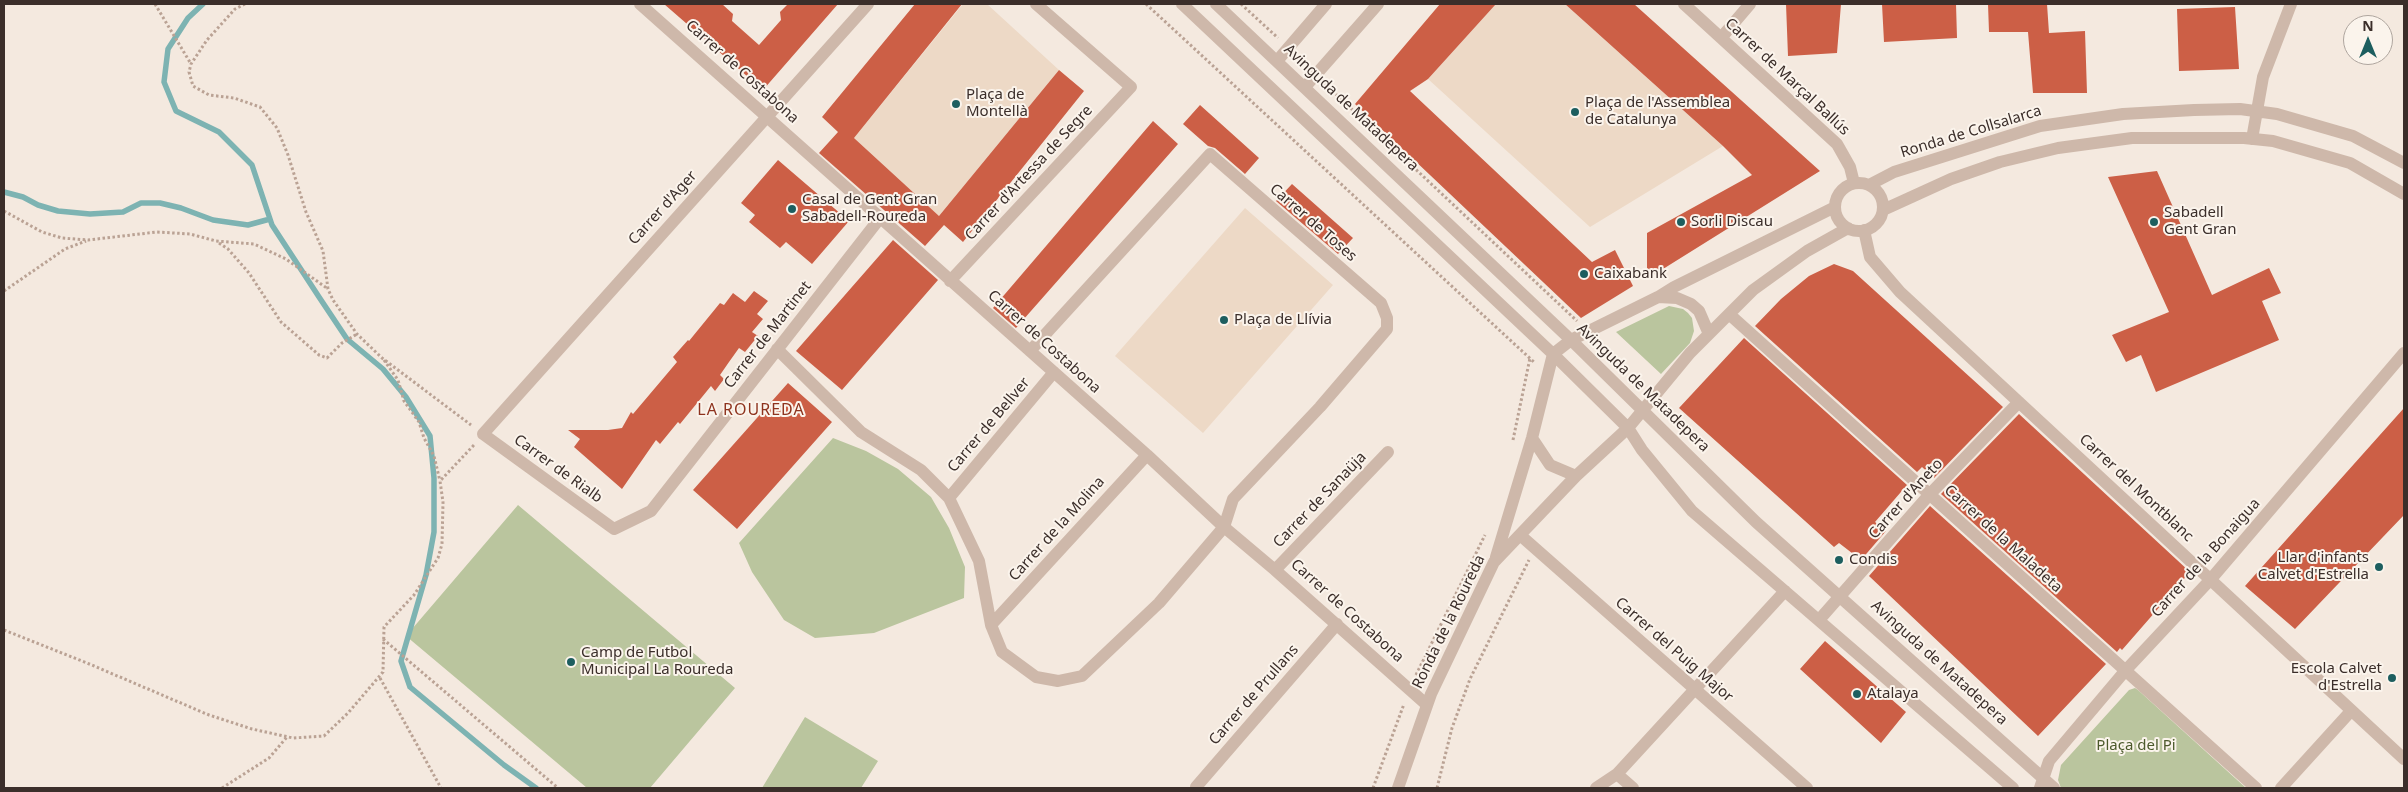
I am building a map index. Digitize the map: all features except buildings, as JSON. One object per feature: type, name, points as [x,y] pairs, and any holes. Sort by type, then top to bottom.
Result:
[{"type":"street","name":"Carrer de Costabona","points":[[640,4],[1147,455],[1224,527],[1276,570],[1427,704]]},
{"type":"street","name":"Carrer d'Ager","points":[[483,434],[868,4]]},
{"type":"street","name":"Carrer d'Artessa de Segre","points":[[950,281],[1131,86],[1036,4]]},
{"type":"street","points":[[1182,4],[1553,354],[1628,428],[1642,450],[1692,511],[2013,788]]},
{"type":"street","name":"Avinguda de Matadepera","points":[[1216,4],[1572,340],[1756,522],[2042,784],[2054,788]]},
{"type":"street","points":[[1277,61],[1326,4]]},
{"type":"street","points":[[1305,87],[1378,4]]},
{"type":"street","name":"Carrer de Marçal Ballús","points":[[1684,4],[1837,144],[1850,166],[1854,183]]},
{"type":"street","points":[[1721,38],[1750,4]]},
{"type":"street","points":[[2252,139],[2263,77],[2291,4]]},
{"type":"street","name":"Ronda de Collsalarca","points":[[1869,185],[1894,172],[2040,126],[2123,114],[2230,109],[2277,114],[2353,136],[2404,163]]},
{"type":"street","points":[[1883,210],[1951,179],[1984,168],[2058,148],[2132,138],[2252,139],[2273,141],[2350,163],[2404,194]]},
{"type":"street","name":"Carrer de Toses","points":[[1030,351],[1210,154],[1381,303],[1387,318],[1387,329],[1320,408],[1233,499],[1224,527]]},
{"type":"street","points":[[1644,412],[1690,353],[1753,290],[1827,238],[1848,228],[1864,230],[1877,223],[1883,210],[1880,195],[1869,185],[1854,183],[1840,192],[1835,207],[1839,219],[1848,228]]},
{"type":"street","points":[[1494,562],[1532,438],[1553,354],[1572,340],[1658,297],[1674,286],[1835,207]]},
{"type":"street","name":"Carrer de Martinet","points":[[614,529],[651,511],[880,218]]},
{"type":"street","name":"Carrer del Montblanc","points":[[1864,230],[1870,257],[1900,292],[2404,759]]},
{"type":"street","points":[[1658,297],[1677,298],[1691,304],[1699,311],[1709,334]]},
{"type":"street","name":"Carrer de la Maladeta","points":[[1729,314],[2256,788]]},
{"type":"street","points":[[777,349],[861,432],[921,470],[949,498],[979,561],[991,625],[1002,652],[1036,677],[1058,681],[1082,676],[1159,603],[1224,527]]},
{"type":"street","name":"Carrer de la Bonaigua","points":[[2042,784],[2049,761],[2125,671],[2211,579],[2403,356]]},
{"type":"street","name":"Carrer de Bellver","points":[[949,498],[1054,372]]},
{"type":"street","name":"Carrer d'Aneto","points":[[1819,620],[1929,495],[2019,402]]},
{"type":"street","name":"Ronda de la Roureda","points":[[1398,788],[1427,704],[1494,562],[1576,476],[1644,412]]},
{"type":"street","name":"Carrer de Rialb","points":[[483,434],[614,529]]},
{"type":"street","points":[[1532,438],[1550,464],[1576,476]]},
{"type":"street","name":"Carrer de Sanaüja","points":[[1276,570],[1388,452]]},
{"type":"street","name":"Carrer de la Molina","points":[[991,625],[1147,455]]},
{"type":"street","name":"Carrer del Puig Major","points":[[1520,535],[1807,788]]},
{"type":"street","points":[[1596,788],[1617,774],[1786,591]]},
{"type":"street","name":"Carrer de Prullans","points":[[1196,787],[1337,624]]},
{"type":"street","points":[[2281,788],[2351,711]]},
{"type":"street","points":[[1617,774],[1633,788]]},
{"type":"path","points":[[154,4],[191,64]]},
{"type":"path","points":[[245,4],[235,9],[207,40],[191,64],[189,72],[193,86],[209,95],[234,98],[260,107],[277,128],[288,155],[306,212],[323,251],[328,289],[333,300],[357,334],[382,358],[483,434],[440,481]]},
{"type":"path","points":[[1146,4],[1548,375]]},
{"type":"path","points":[[4,211],[42,232],[62,238],[88,240],[157,232],[190,234],[216,241],[254,244],[270,251],[328,289]]},
{"type":"path","points":[[4,291],[66,249],[88,240]]},
{"type":"path","points":[[216,241],[228,249],[249,273],[281,322],[319,355],[328,358],[342,343],[357,334]]},
{"type":"path","points":[[4,630],[209,715],[252,729],[287,737],[312,739],[328,734],[380,678],[384,664],[382,638],[384,627],[414,595],[438,558],[444,530],[440,481],[434,456],[418,422],[404,401],[398,380],[382,358]]},
{"type":"path","points":[[1512,447],[1530,358]]},
{"type":"path","points":[[1373,788],[1410,689],[1429,646],[1488,530]]},
{"type":"path","points":[[1437,788],[1452,728],[1470,679],[1492,630],[1530,557],[1537,550]]},
{"type":"path","points":[[382,638],[558,788]]},
{"type":"path","points":[[380,678],[441,788]]},
{"type":"path","points":[[222,788],[269,758],[287,737]]},
{"type":"green space","points":[[1669,306],[1683,309],[1688,313],[1692,318],[1694,331],[1690,343],[1661,374],[1616,332]]},
{"type":"green space","points":[[833,438],[866,451],[898,469],[931,497],[949,528],[965,567],[964,598],[874,633],[815,638],[784,620],[752,572],[739,543]]},
{"type":"green space","name":"Camp de Futbol Municipal La Roureda","points":[[518,505],[735,688],[650,788],[587,788],[406,636]]},
{"type":"green space","name":"Plaça del Pi","points":[[2135,688],[2246,788],[2061,788],[2058,780],[2061,765],[2129,690]]},
{"type":"green space","points":[[805,717],[878,761],[861,788],[762,788]]},
{"type":"shaded area","name":"Plaça de Montellà","points":[[963,4],[987,4],[1059,70],[939,216],[854,138]]},
{"type":"shaded area","name":"Plaça de l'Assemblea de Catalunya","points":[[1496,4],[1565,4],[1723,146],[1590,227],[1428,79]]},
{"type":"shaded area","name":"Plaça de Llívia","points":[[1245,208],[1333,285],[1203,433],[1115,356]]},
{"type":"waterway","points":[[203,4],[188,18],[168,49],[164,82],[176,111],[219,132],[252,165],[272,225],[319,297],[347,339],[383,369],[406,397],[430,436],[434,478],[434,532],[426,575],[401,661],[410,687],[504,765],[536,788]]},
{"type":"waterway","points":[[4,192],[23,197],[38,205],[58,211],[90,214],[123,212],[141,203],[160,203],[181,208],[213,220],[248,225],[270,219]]},
{"type":"place","name":"Plaça de Montellà","points":[[956,104]]},
{"type":"place","name":"Plaça de l'Assemblea de Catalunya","points":[[1575,112]]},
{"type":"place","name":"Casal de Gent Gran Sabadell-Roureda","points":[[792,209]]},
{"type":"place","name":"Sorli Discau","points":[[1681,222]]},
{"type":"place","name":"Sabadell Gent Gran","points":[[2154,222]]},
{"type":"place","name":"Caixabank","points":[[1584,274]]},
{"type":"place","name":"Plaça de Llívia","points":[[1224,320]]},
{"type":"place","name":"Condis","points":[[1839,560]]},
{"type":"place","name":"Llar d'infants Calvet d'Estrella","points":[[2379,567]]},
{"type":"place","name":"Camp de Futbol Municipal La Roureda","points":[[571,662]]},
{"type":"place","name":"Escola Calvet d'Estrella","points":[[2392,678]]},
{"type":"place","name":"Atalaya","points":[[1857,694]]},
{"type":"district","name":"LA ROUREDA","points":[[751,410]]}]
